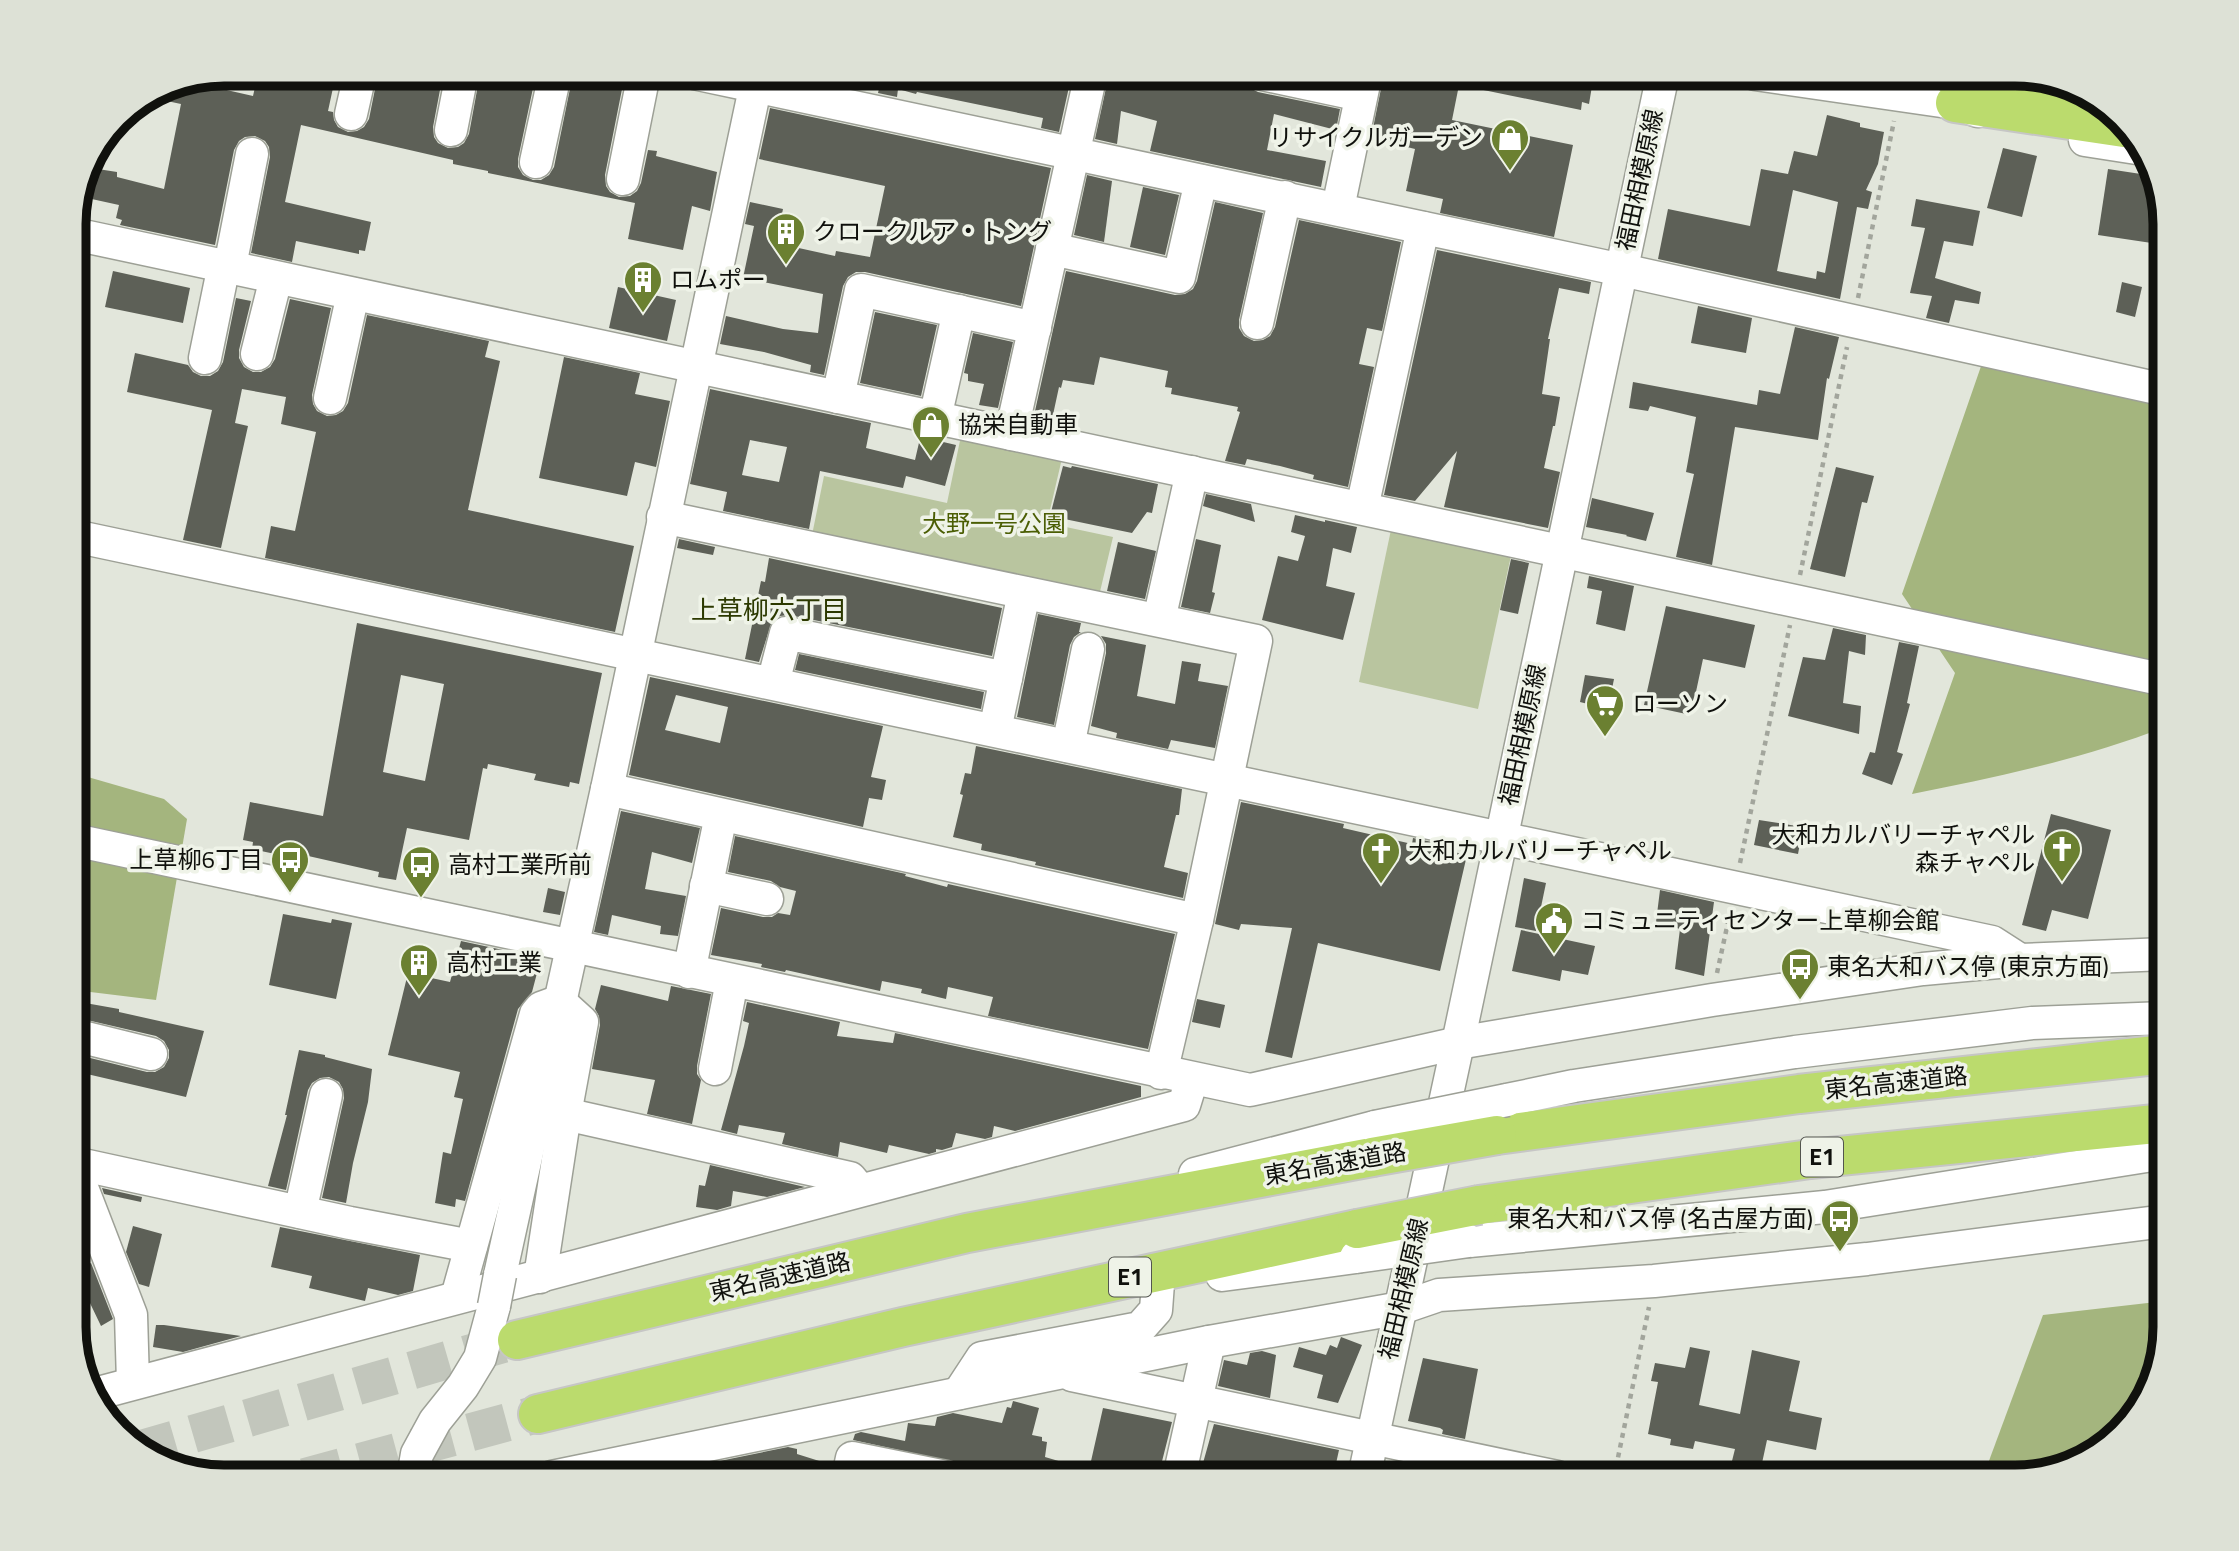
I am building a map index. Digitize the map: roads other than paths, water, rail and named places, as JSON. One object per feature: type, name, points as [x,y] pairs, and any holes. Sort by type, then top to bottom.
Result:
[{"type":"highway","points":[[1952,88],[2057,92]]},
{"type":"highway","points":[[1952,88],[2111,125]]},
{"type":"highway","name":"東名高速道路","points":[[517,1340],[967,1233],[1373,1142],[1502,1117],[1799,1094],[2153,1055]]},
{"type":"highway","name":"E1","points":[[538,1414],[903,1327],[1356,1243],[1479,1205],[1810,1158],[2153,1124]]},
{"type":"street","points":[[351,114],[357,86]]},
{"type":"street","points":[[451,130],[460,86]]},
{"type":"street","points":[[536,162],[552,86]]},
{"type":"street","points":[[623,179],[642,86]]},
{"type":"street","points":[[414,1465],[416,1454],[435,1421],[463,1386],[480,1358],[494,1306],[756,86]]},
{"type":"street","points":[[783,86],[1201,181],[1338,208],[2153,387]]},
{"type":"street","points":[[1011,434],[1088,86]]},
{"type":"street","points":[[1338,208],[1364,86]]},
{"type":"street","name":"福田相模原線","points":[[1367,1465],[1660,86]]},
{"type":"street","points":[[1924,86],[1952,88],[2055,136],[2130,147]]},
{"type":"street","points":[[205,358],[252,154]]},
{"type":"street","points":[[1052,249],[1179,277],[1201,181]]},
{"type":"street","points":[[1257,323],[1285,197]]},
{"type":"street","points":[[1362,509],[1423,228]]},
{"type":"street","points":[[86,237],[2153,677]]},
{"type":"street","points":[[257,354],[276,278]]},
{"type":"street","points":[[838,397],[861,290],[1035,328]]},
{"type":"street","points":[[330,398],[353,294]]},
{"type":"street","points":[[935,418],[959,311]]},
{"type":"street","points":[[1159,620],[1192,472]]},
{"type":"street","points":[[663,517],[1256,641],[1197,920],[1161,1073]]},
{"type":"street","points":[[86,539],[1992,942],[2020,960]]},
{"type":"street","points":[[995,730],[1024,593]]},
{"type":"street","points":[[773,683],[786,633],[1006,678]]},
{"type":"street","points":[[1068,746],[1088,649]]},
{"type":"street","points":[[607,789],[1197,920]]},
{"type":"street","points":[[689,972],[721,814]]},
{"type":"street","points":[[86,842],[1250,1090],[1458,1043],[1712,1000],[1923,970],[2020,960],[2153,954]]},
{"type":"street","points":[[706,886],[767,899]]},
{"type":"street","points":[[715,1069],[732,981]]},
{"type":"street","points":[[540,1277],[582,1022],[560,1002]]},
{"type":"street","points":[[457,1297],[536,1014],[541,1008],[560,1002]]},
{"type":"street","points":[[1502,1117],[1574,1086],[1795,1052],[2032,1023],[2153,1018]]},
{"type":"street","points":[[86,1038],[152,1052]]},
{"type":"street","points":[[102,1392],[1184,1105],[1192,1079]]},
{"type":"street","points":[[300,1212],[326,1095]]},
{"type":"street","points":[[565,1114],[850,1178],[860,1190]]},
{"type":"street","points":[[903,1327],[1158,1283],[1356,1243],[1469,1241],[1825,1207],[2153,1155]]},
{"type":"street","points":[[86,1167],[471,1246]]},
{"type":"street","points":[[86,1197],[131,1315],[133,1382]]},
{"type":"street","points":[[614,1465],[1209,1342],[1401,1308],[1439,1295],[1654,1280],[1853,1261],[2153,1222]]},
{"type":"street","points":[[959,1393],[982,1358],[1140,1328],[1156,1310],[1158,1283]]},
{"type":"street","points":[[1182,1465],[1209,1342]]},
{"type":"street","points":[[1060,1373],[1497,1465]]},
{"type":"tunnel","points":[[153,1446],[513,1341]]},
{"type":"tunnel","points":[[349,1465],[538,1414]]},
{"type":"place","name":"リサイクルガーデン","points":[[1510,172]]},
{"type":"place","name":"クロークルア・トング","points":[[786,266]]},
{"type":"place","name":"ロムポー","points":[[643,314]]},
{"type":"place","name":"協栄自動車","points":[[931,459]]},
{"type":"place","name":"ローソン","points":[[1605,738]]},
{"type":"place","name":"大和カルバリーチャペル 森チャペル","points":[[2062,883]]},
{"type":"place","name":"大和カルバリーチャペル","points":[[1381,885]]},
{"type":"place","name":"上草柳6丁目","points":[[290,894]]},
{"type":"place","name":"高村工業所前","points":[[421,899]]},
{"type":"place","name":"コミュニティセンター上草柳会館","points":[[1554,955]]},
{"type":"place","name":"高村工業","points":[[419,997]]},
{"type":"place","name":"東名大和バス停 (東京方面)","points":[[1800,1001]]},
{"type":"place","name":"東名大和バス停 (名古屋方面)","points":[[1840,1253]]},
{"type":"district","name":"上草柳六丁目","points":[[769,610]]},
{"type":"park label","name":"大野一号公園","points":[[994,524]]}]
